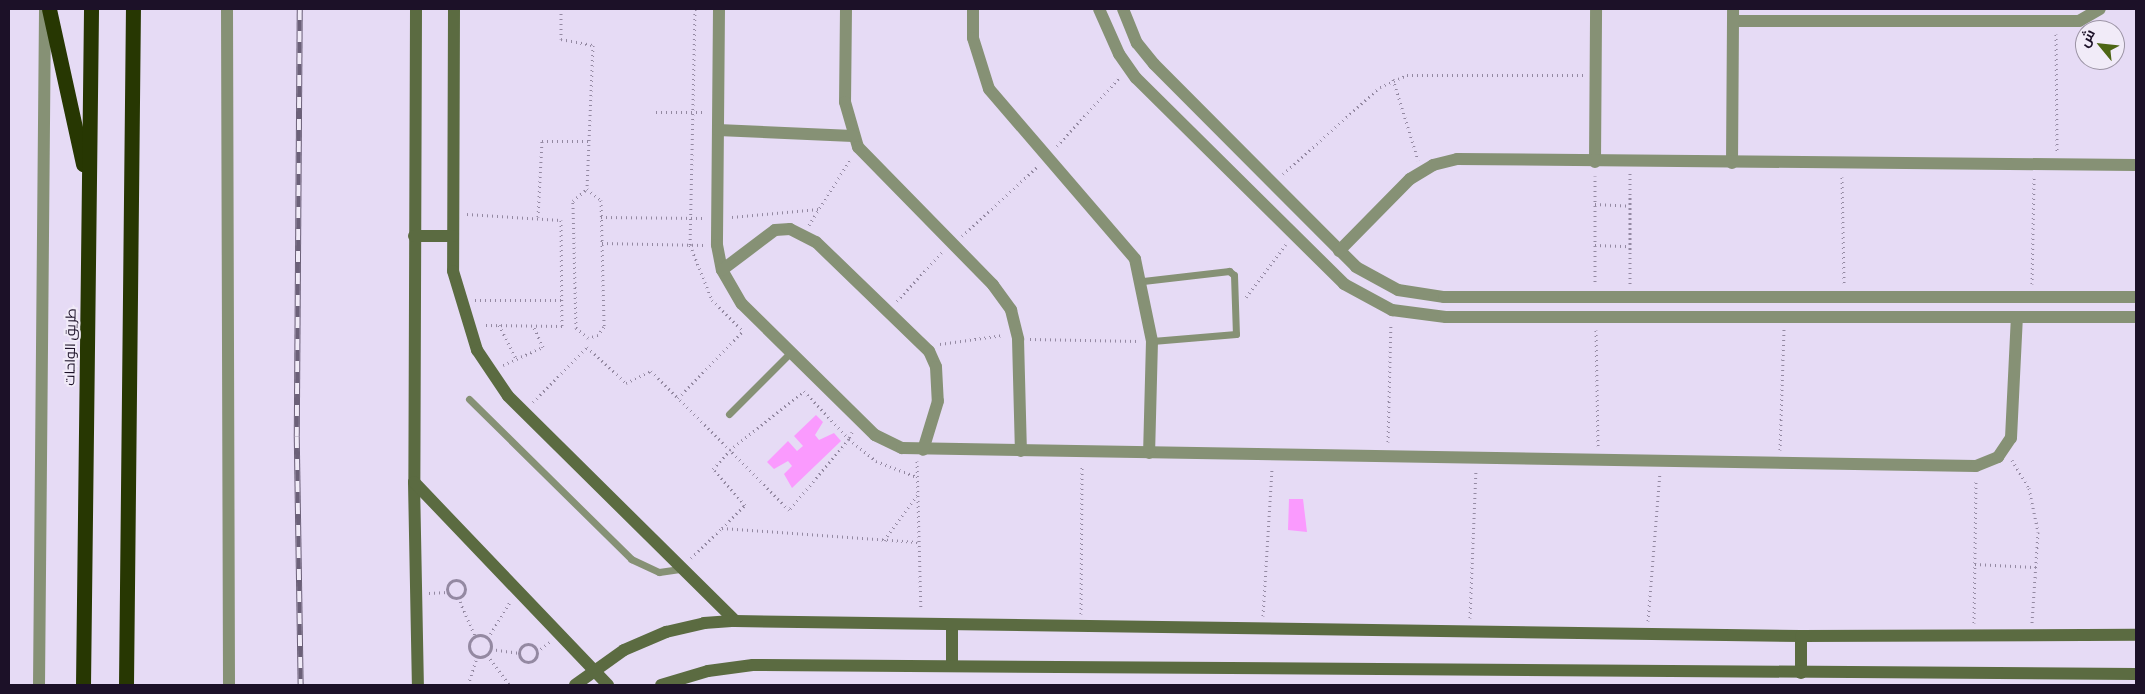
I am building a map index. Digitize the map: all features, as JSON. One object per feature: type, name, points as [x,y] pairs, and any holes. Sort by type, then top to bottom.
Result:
[{"type":"highway","points":[[49,9],[89,190]]},
{"type":"highway","name":"طريق الواحات","points":[[84,685],[91,9]]},
{"type":"highway","points":[[126,685],[133,9]]},
{"type":"street","name":"طريق الواحات","points":[[39,685],[45,9]]},
{"type":"street","points":[[227,9],[229,685]]},
{"type":"street","points":[[416,9],[414,482],[418,685]]},
{"type":"street","points":[[454,9],[452,236],[459,300],[466,325],[489,371],[523,412],[680,569],[735,621]]},
{"type":"street","points":[[719,9],[717,245],[722,270],[742,304],[858,418],[888,443],[920,450],[1598,458],[1976,466],[2006,449],[2013,426],[2017,317]]},
{"type":"street","points":[[846,9],[845,102],[855,141],[950,245],[993,285],[1011,310],[1017,336],[1021,451]]},
{"type":"street","points":[[973,9],[973,38],[989,90],[1123,240],[1143,280],[1152,341],[1150,453]]},
{"type":"street","points":[[1099,9],[1128,68],[1344,284],[1392,310],[1418,316],[1493,317],[2136,317]]},
{"type":"street","points":[[1123,9],[1145,54],[1339,251],[1376,281],[1398,290],[1420,296],[1493,297],[2136,296]]},
{"type":"street","points":[[1595,162],[1596,9]]},
{"type":"street","points":[[1732,163],[1733,15],[1981,15],[2079,21],[2100,9]]},
{"type":"street","points":[[1200,140],[1216,126]]},
{"type":"street","points":[[718,130],[855,141]]},
{"type":"street","points":[[1339,251],[1421,170],[1457,159],[1595,162],[2136,165]]},
{"type":"street","points":[[722,270],[775,230],[804,234],[925,347],[939,384],[920,450]]},
{"type":"street","points":[[414,236],[452,236]]},
{"type":"street","points":[[1493,297],[1493,317]]},
{"type":"street","points":[[1839,317],[1841,297]]},
{"type":"street","points":[[414,482],[608,685]]},
{"type":"street","points":[[575,685],[624,650],[666,632],[704,622],[735,621],[952,627],[1647,632],[1801,636],[2136,635]]},
{"type":"street","points":[[952,627],[952,665]]},
{"type":"street","points":[[1801,636],[1801,673]]},
{"type":"street","points":[[661,685],[708,671],[753,665],[2136,674]]},
{"type":"lane","points":[[1143,280],[1233,272],[1236,334],[1152,341]]},
{"type":"lane","points":[[729,414],[792,352]]},
{"type":"lane","points":[[469,399],[640,566],[659,572],[680,569]]},
{"type":"path","points":[[561,9],[561,39],[593,45],[587,189],[573,201],[576,328],[588,338]]},
{"type":"path","points":[[695,9],[690,245],[712,300],[743,331]]},
{"type":"path","points":[[2056,21],[2057,165]]},
{"type":"path","points":[[888,311],[950,245],[1047,157],[1128,68]]},
{"type":"path","points":[[1273,183],[1393,79],[1421,73],[1595,75]]},
{"type":"path","points":[[1393,79],[1421,170]]},
{"type":"path","points":[[656,112],[718,112]]},
{"type":"path","points":[[538,217],[542,141],[588,142]]},
{"type":"path","points":[[804,234],[855,141]]},
{"type":"path","points":[[1595,162],[1596,297]]},
{"type":"path","points":[[1630,162],[1630,297]]},
{"type":"path","points":[[1841,297],[1842,164]]},
{"type":"path","points":[[2032,297],[2034,165]]},
{"type":"path","points":[[587,189],[599,196],[604,327],[598,335],[588,338]]},
{"type":"path","points":[[1595,204],[1630,206]]},
{"type":"path","points":[[601,217],[717,218],[819,209]]},
{"type":"path","points":[[452,214],[538,217],[561,220],[562,326],[466,325]]},
{"type":"path","points":[[1236,306],[1278,259],[1292,232]]},
{"type":"path","points":[[602,243],[717,245]]},
{"type":"path","points":[[1595,245],[1630,246]]},
{"type":"path","points":[[459,300],[562,300]]},
{"type":"path","points":[[1387,456],[1392,310]]},
{"type":"path","points":[[678,398],[756,317]]},
{"type":"path","points":[[1596,317],[1598,458]]},
{"type":"path","points":[[1780,461],[1785,317]]},
{"type":"path","points":[[499,325],[516,360]]},
{"type":"path","points":[[489,371],[543,347],[533,326]]},
{"type":"path","points":[[925,347],[1017,336],[1152,341]]},
{"type":"path","points":[[523,412],[588,347],[588,338]]},
{"type":"path","points":[[588,347],[626,383],[651,371],[789,510],[850,439],[858,418]]},
{"type":"path","points":[[680,569],[745,505],[713,470],[730,450],[804,392],[850,439],[876,461],[917,477]]},
{"type":"path","points":[[2006,449],[2029,488],[2038,532],[2032,634]]},
{"type":"path","points":[[920,450],[917,477],[922,625]]},
{"type":"path","points":[[1081,628],[1082,452]]},
{"type":"path","points":[[1262,629],[1273,454]]},
{"type":"path","points":[[1469,631],[1476,457]]},
{"type":"path","points":[[1647,632],[1661,460]]},
{"type":"path","points":[[1974,634],[1976,466]]},
{"type":"path","points":[[884,540],[918,495]]},
{"type":"path","points":[[722,528],[918,542]]},
{"type":"path","points":[[1974,564],[2036,567]]},
{"type":"path","points":[[462,580],[466,594],[458,597],[450,599],[446,584],[462,580]]},
{"type":"path","points":[[477,657],[487,655],[491,649],[488,638],[518,591]]},
{"type":"path","points":[[458,597],[475,636]]},
{"type":"path","points":[[475,636],[488,638]]},
{"type":"path","points":[[475,636],[469,647],[477,657]]},
{"type":"path","points":[[535,644],[538,658],[522,662],[520,652],[520,646],[535,644]]},
{"type":"path","points":[[491,649],[520,652]]},
{"type":"path","points":[[487,655],[510,685]]},
{"type":"path","points":[[468,685],[477,657]]},
{"type":"building","points":[[816,415],[823,422],[815,435],[819,440],[834,433],[841,441],[792,488],[784,474],[792,466],[788,461],[774,469],[767,462],[788,441],[797,451],[803,446],[794,436]]},
{"type":"building","points":[[1289,499],[1303,499],[1307,532],[1288,530]]},
{"type":"railway","points":[[300,9],[297,437],[301,685]]}]
